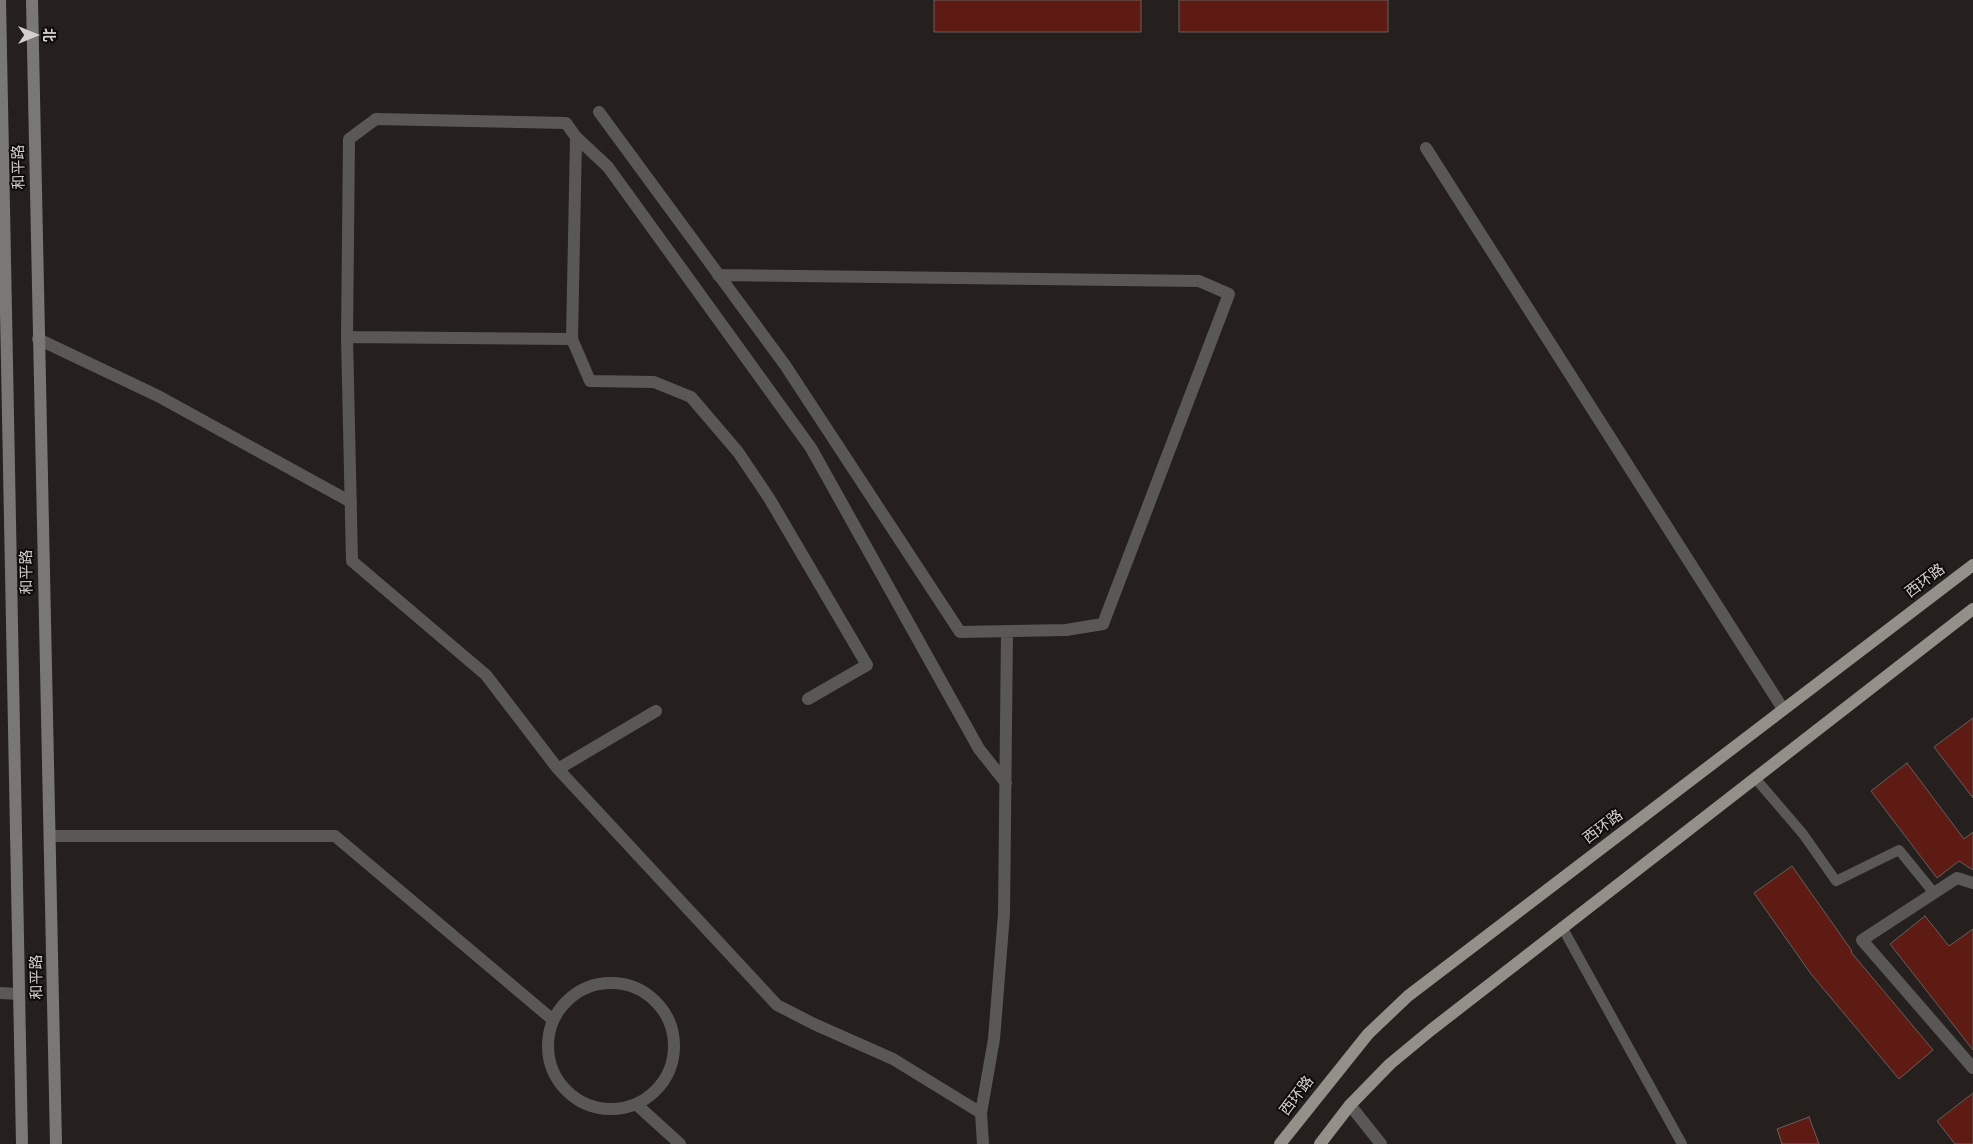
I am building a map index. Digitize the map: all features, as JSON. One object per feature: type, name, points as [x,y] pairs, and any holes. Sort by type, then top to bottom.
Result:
[{"type":"main road","name":"和平路","points":[[0,0],[22,1144]]},
{"type":"main road","name":"和平路","points":[[32,0],[56,1144]]},
{"type":"main road","name":"西环路","points":[[1280,1144],[1368,1034],[1408,996],[1782,708],[1973,565]]},
{"type":"main road","points":[[1320,1144],[1350,1105],[1390,1064],[1562,927],[1973,609]]},
{"type":"street","points":[[599,112],[718,275],[785,365],[960,632],[1066,630],[1103,624],[1229,294],[1199,281],[718,275]]},
{"type":"street","points":[[980,1112],[893,1059],[814,1024],[777,1005],[558,769],[486,675],[352,561],[347,337],[349,139],[376,119],[566,123],[576,137],[608,166],[811,448],[979,749],[1006,783]]},
{"type":"street","points":[[576,137],[572,339],[590,381],[654,382],[691,397],[738,452],[769,498],[867,666],[808,700]]},
{"type":"street","points":[[1426,148],[1782,708]]},
{"type":"street","points":[[347,337],[572,339]]},
{"type":"street","points":[[38,339],[158,396],[351,502]]},
{"type":"street","points":[[983,1144],[980,1112],[994,1039],[1004,914],[1008,631]]},
{"type":"street","points":[[558,769],[656,711]]},
{"type":"street","points":[[50,836],[335,836],[553,1020]]},
{"type":"street","points":[[1973,883],[1957,878],[1862,940],[1973,1068]]},
{"type":"street","points":[[600,984],[620,984],[639,990],[655,1001],[667,1017],[673,1036],[673,1056],[667,1075],[654,1092],[636,1104],[615,1110],[594,1107],[574,1098],[559,1083],[550,1062],[548,1041],[553,1020],[566,1002],[582,990],[600,984]]},
{"type":"street","points":[[0,993],[20,994]]},
{"type":"street","points":[[636,1104],[680,1144]]},
{"type":"street","points":[[1350,1105],[1381,1144]]},
{"type":"lane","points":[[1755,778],[1803,834],[1836,881],[1899,850],[1934,893]]},
{"type":"lane","points":[[1562,927],[1682,1144]]},
{"type":"building","points":[[934,0],[1141,0],[1141,32],[934,32]]},
{"type":"building","points":[[1179,0],[1388,0],[1388,32],[1179,32]]},
{"type":"building","points":[[1973,718],[1973,798],[1934,747]]},
{"type":"building","points":[[1907,763],[1964,839],[1973,832],[1973,870],[1959,861],[1937,878],[1871,791]]},
{"type":"building","points":[[1792,866],[1851,952],[1933,1050],[1899,1079],[1811,974],[1754,893]]},
{"type":"building","points":[[1925,916],[1949,946],[1973,929],[1973,1050],[1890,944]]},
{"type":"building","points":[[1973,1093],[1973,1144],[1955,1144],[1937,1121]]},
{"type":"building","points":[[1809,1117],[1819,1144],[1782,1144],[1777,1129]]}]
